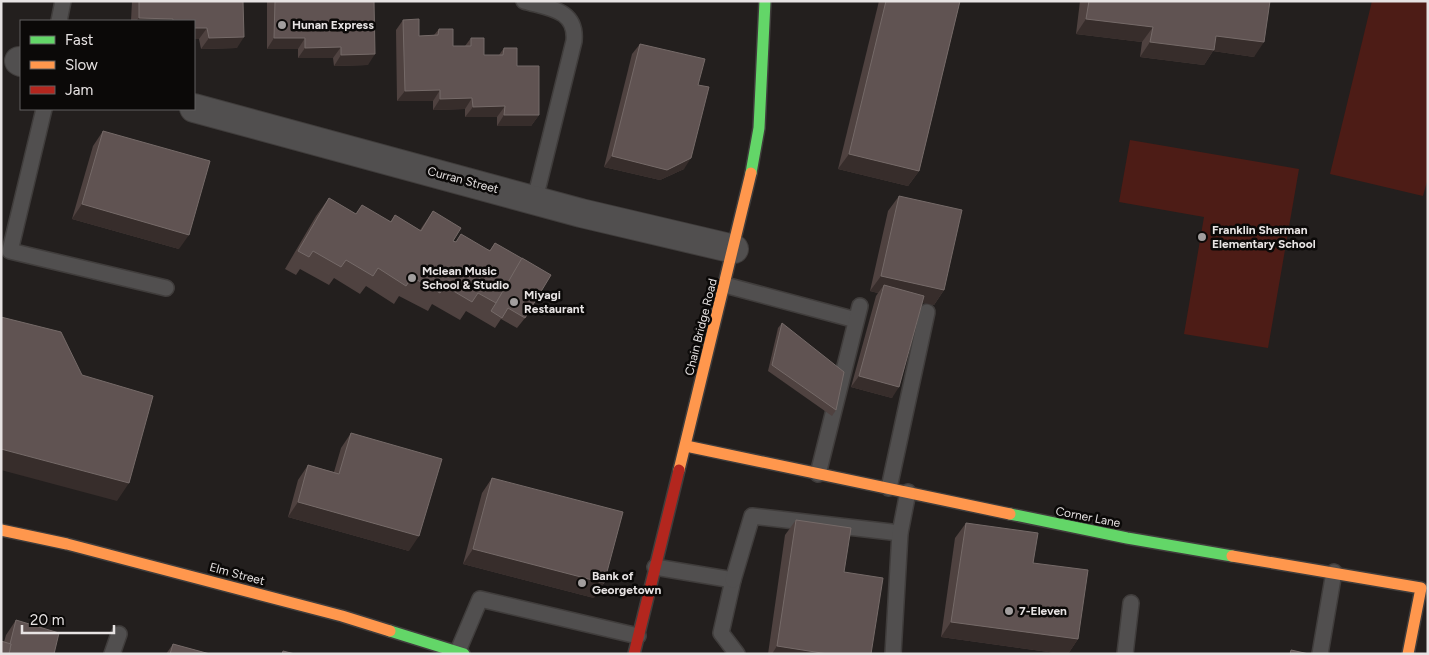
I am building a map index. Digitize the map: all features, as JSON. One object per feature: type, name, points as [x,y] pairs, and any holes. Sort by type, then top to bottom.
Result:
[{"type":"street","name":"Chain Bridge Road","points":[[634,654],[734,249],[754,160],[759,128],[765,1]]},
{"type":"street","name":"Curran Street","points":[[195,108],[581,212],[734,249]]},
{"type":"street","name":"Corner Lane","points":[[686,446],[1118,537],[1421,588],[1408,654]]},
{"type":"street","name":"Elm Street","points":[[1,530],[67,544],[342,616],[461,653]]},
{"type":"lane","points":[[59,20],[63,1]]},
{"type":"lane","points":[[524,1],[559,11],[567,16],[575,32],[535,199]]},
{"type":"lane","points":[[44,110],[10,251],[166,288]]},
{"type":"lane","points":[[725,285],[858,313],[818,474]]},
{"type":"lane","points":[[889,488],[927,312]]},
{"type":"lane","points":[[893,654],[900,533],[908,492]]},
{"type":"lane","points":[[737,654],[721,633],[733,580],[752,516],[900,533]]},
{"type":"lane","points":[[655,566],[733,580]]},
{"type":"lane","points":[[1320,654],[1334,572]]},
{"type":"lane","points":[[461,653],[480,599],[638,636]]},
{"type":"lane","points":[[1125,654],[1131,602]]},
{"type":"lane","points":[[112,654],[119,634]]},
{"type":"shaded area","points":[[1372,1],[1428,1],[1428,178],[1423,196],[1330,174]]},
{"type":"shaded area","points":[[1130,140],[1299,169],[1268,348],[1184,334],[1204,217],[1119,202]]},
{"type":"building","points":[[139,1],[243,1],[244,37],[209,38],[207,28],[195,28],[195,20],[139,18]]},
{"type":"building","points":[[275,1],[374,1],[375,54],[341,55],[341,47],[305,48],[305,38],[274,38]]},
{"type":"building","points":[[886,1],[960,1],[919,171],[849,154]]},
{"type":"building","points":[[1089,1],[1270,1],[1264,42],[1216,36],[1214,50],[1150,42],[1153,27],[1086,19]]},
{"type":"building","points":[[419,19],[419,36],[438,35],[439,29],[453,29],[453,46],[471,46],[471,38],[484,38],[484,55],[503,55],[504,48],[517,48],[517,66],[539,66],[539,115],[504,115],[505,106],[473,107],[472,98],[440,99],[440,90],[405,91],[403,20]]},
{"type":"building","points":[[640,44],[705,59],[698,85],[709,87],[691,158],[667,170],[612,156]]},
{"type":"building","points":[[103,131],[210,161],[189,235],[82,204]]},
{"type":"building","points":[[899,196],[962,210],[944,290],[881,276]]},
{"type":"building","points":[[329,198],[356,214],[362,205],[391,222],[395,215],[421,231],[433,211],[461,228],[453,241],[456,242],[461,234],[490,251],[495,243],[523,259],[496,303],[478,293],[472,302],[445,286],[440,293],[412,277],[406,286],[378,268],[373,276],[346,260],[341,267],[313,251],[309,257],[298,251]]},
{"type":"building","name":"Miyagi Restaurant","points":[[522,258],[551,275],[525,318],[508,308],[502,318],[491,311]]},
{"type":"building","points":[[884,285],[924,296],[899,387],[859,376]]},
{"type":"building","points":[[1,317],[61,332],[82,375],[153,396],[129,483],[1,449]]},
{"type":"building","points":[[782,323],[844,372],[836,410],[772,365]]},
{"type":"building","points":[[351,433],[442,459],[419,536],[298,502],[308,465],[339,474]]},
{"type":"building","points":[[492,478],[623,512],[604,583],[473,549]]},
{"type":"building","points":[[796,520],[851,528],[844,572],[883,578],[871,654],[828,654],[777,646]]},
{"type":"building","name":"7-Eleven","points":[[966,523],[1038,533],[1033,563],[1088,570],[1078,639],[951,622]]},
{"type":"building","points":[[16,620],[59,633],[54,654],[9,654]]},
{"type":"building","points":[[1,641],[11,644],[9,654],[1,654]]},
{"type":"building","points":[[173,644],[210,654],[170,654]]},
{"type":"building","points":[[1291,650],[1309,654],[1290,654]]},
{"type":"building","points":[[283,651],[295,654],[282,654]]},
{"type":"traffic: fast","points":[[751,173],[759,128],[765,1]]},
{"type":"traffic: fast","points":[[1010,514],[1127,538],[1232,556]]},
{"type":"traffic: fast","points":[[390,631],[464,654]]},
{"type":"traffic: slow","points":[[679,470],[751,173]]},
{"type":"traffic: slow","points":[[686,446],[1010,514]]},
{"type":"traffic: slow","points":[[1,530],[67,544],[342,616],[390,631]]},
{"type":"traffic: slow","points":[[1232,556],[1421,588],[1408,654]]},
{"type":"traffic: jam","points":[[634,654],[679,470]]},
{"type":"place","name":"Hunan Express","points":[[282,25]]},
{"type":"place","name":"Franklin Sherman Elementary School","points":[[1202,237]]},
{"type":"place","name":"Mclean Music School & Studio","points":[[412,278]]},
{"type":"place","name":"Miyagi Restaurant","points":[[514,302]]},
{"type":"place","name":"Bank of Georgetown","points":[[582,583]]},
{"type":"place","name":"7-Eleven","points":[[1009,611]]}]
